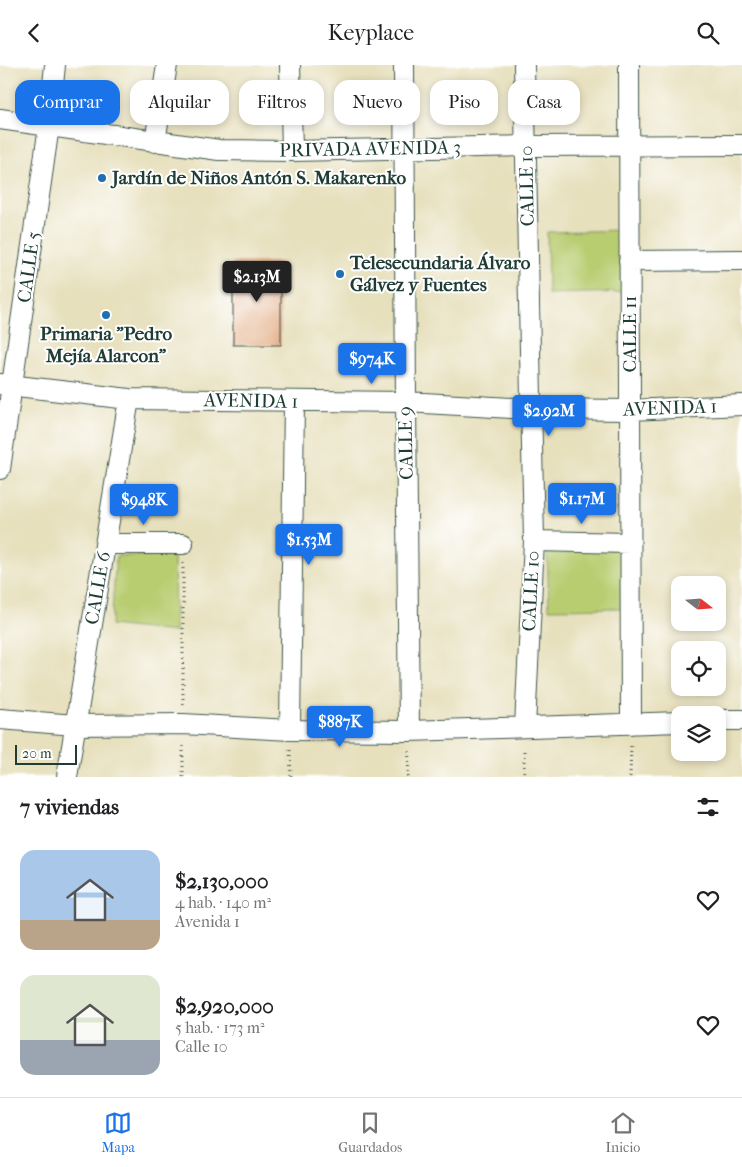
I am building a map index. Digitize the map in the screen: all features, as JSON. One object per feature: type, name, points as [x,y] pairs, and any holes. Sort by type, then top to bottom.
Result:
[{"type":"street","name":"CALLE 5","points":[[0,469],[6,385],[49,126],[55,65]]},
{"type":"street","points":[[155,142],[167,65]]},
{"type":"street","points":[[290,65],[292,151]]},
{"type":"street","name":"CALLE 9","points":[[404,65],[409,731]]},
{"type":"street","name":"CALLE 10","points":[[524,65],[534,541],[524,727]]},
{"type":"street","name":"CALLE 11","points":[[629,65],[631,723]]},
{"type":"street","name":"PRIVADA AVENIDA 3","points":[[0,119],[219,150],[292,151],[527,146],[742,145]]},
{"type":"street","points":[[629,261],[742,260]]},
{"type":"street","name":"AVENIDA 1","points":[[6,385],[130,399],[406,403],[532,409],[630,410],[742,405]]},
{"type":"street","name":"CALLE 6","points":[[67,777],[130,399]]},
{"type":"street","points":[[290,730],[294,401]]},
{"type":"street","points":[[534,541],[630,543]]},
{"type":"street","points":[[106,544],[183,544]]},
{"type":"street","points":[[0,719],[75,725],[183,725],[290,730],[409,731],[671,722]]},
{"type":"street","points":[[726,720],[742,719]]},
{"type":"path","points":[[183,544],[183,777]]},
{"type":"path","points":[[630,777],[631,723]]},
{"type":"path","points":[[524,727],[524,777]]},
{"type":"path","points":[[290,730],[291,777]]},
{"type":"path","points":[[408,777],[409,731]]},
{"type":"green space","points":[[623,230],[624,292],[548,294],[547,232]]},
{"type":"green space","points":[[623,546],[625,608],[549,609],[547,548]]},
{"type":"green space","points":[[174,555],[175,632],[111,625],[116,556]]},
{"type":"building","points":[[233,262],[281,262],[281,345],[233,345]]},
{"type":"place","name":"Jardín de Niños Antón S. Makarenko","points":[[102,178]]},
{"type":"place","name":"Telesecundaria Álvaro Gálvez y Fuentes","points":[[340,274]]},
{"type":"place","name":"Primaria \"Pedro Mejía Alarcon\"","points":[[106,315]]}]
